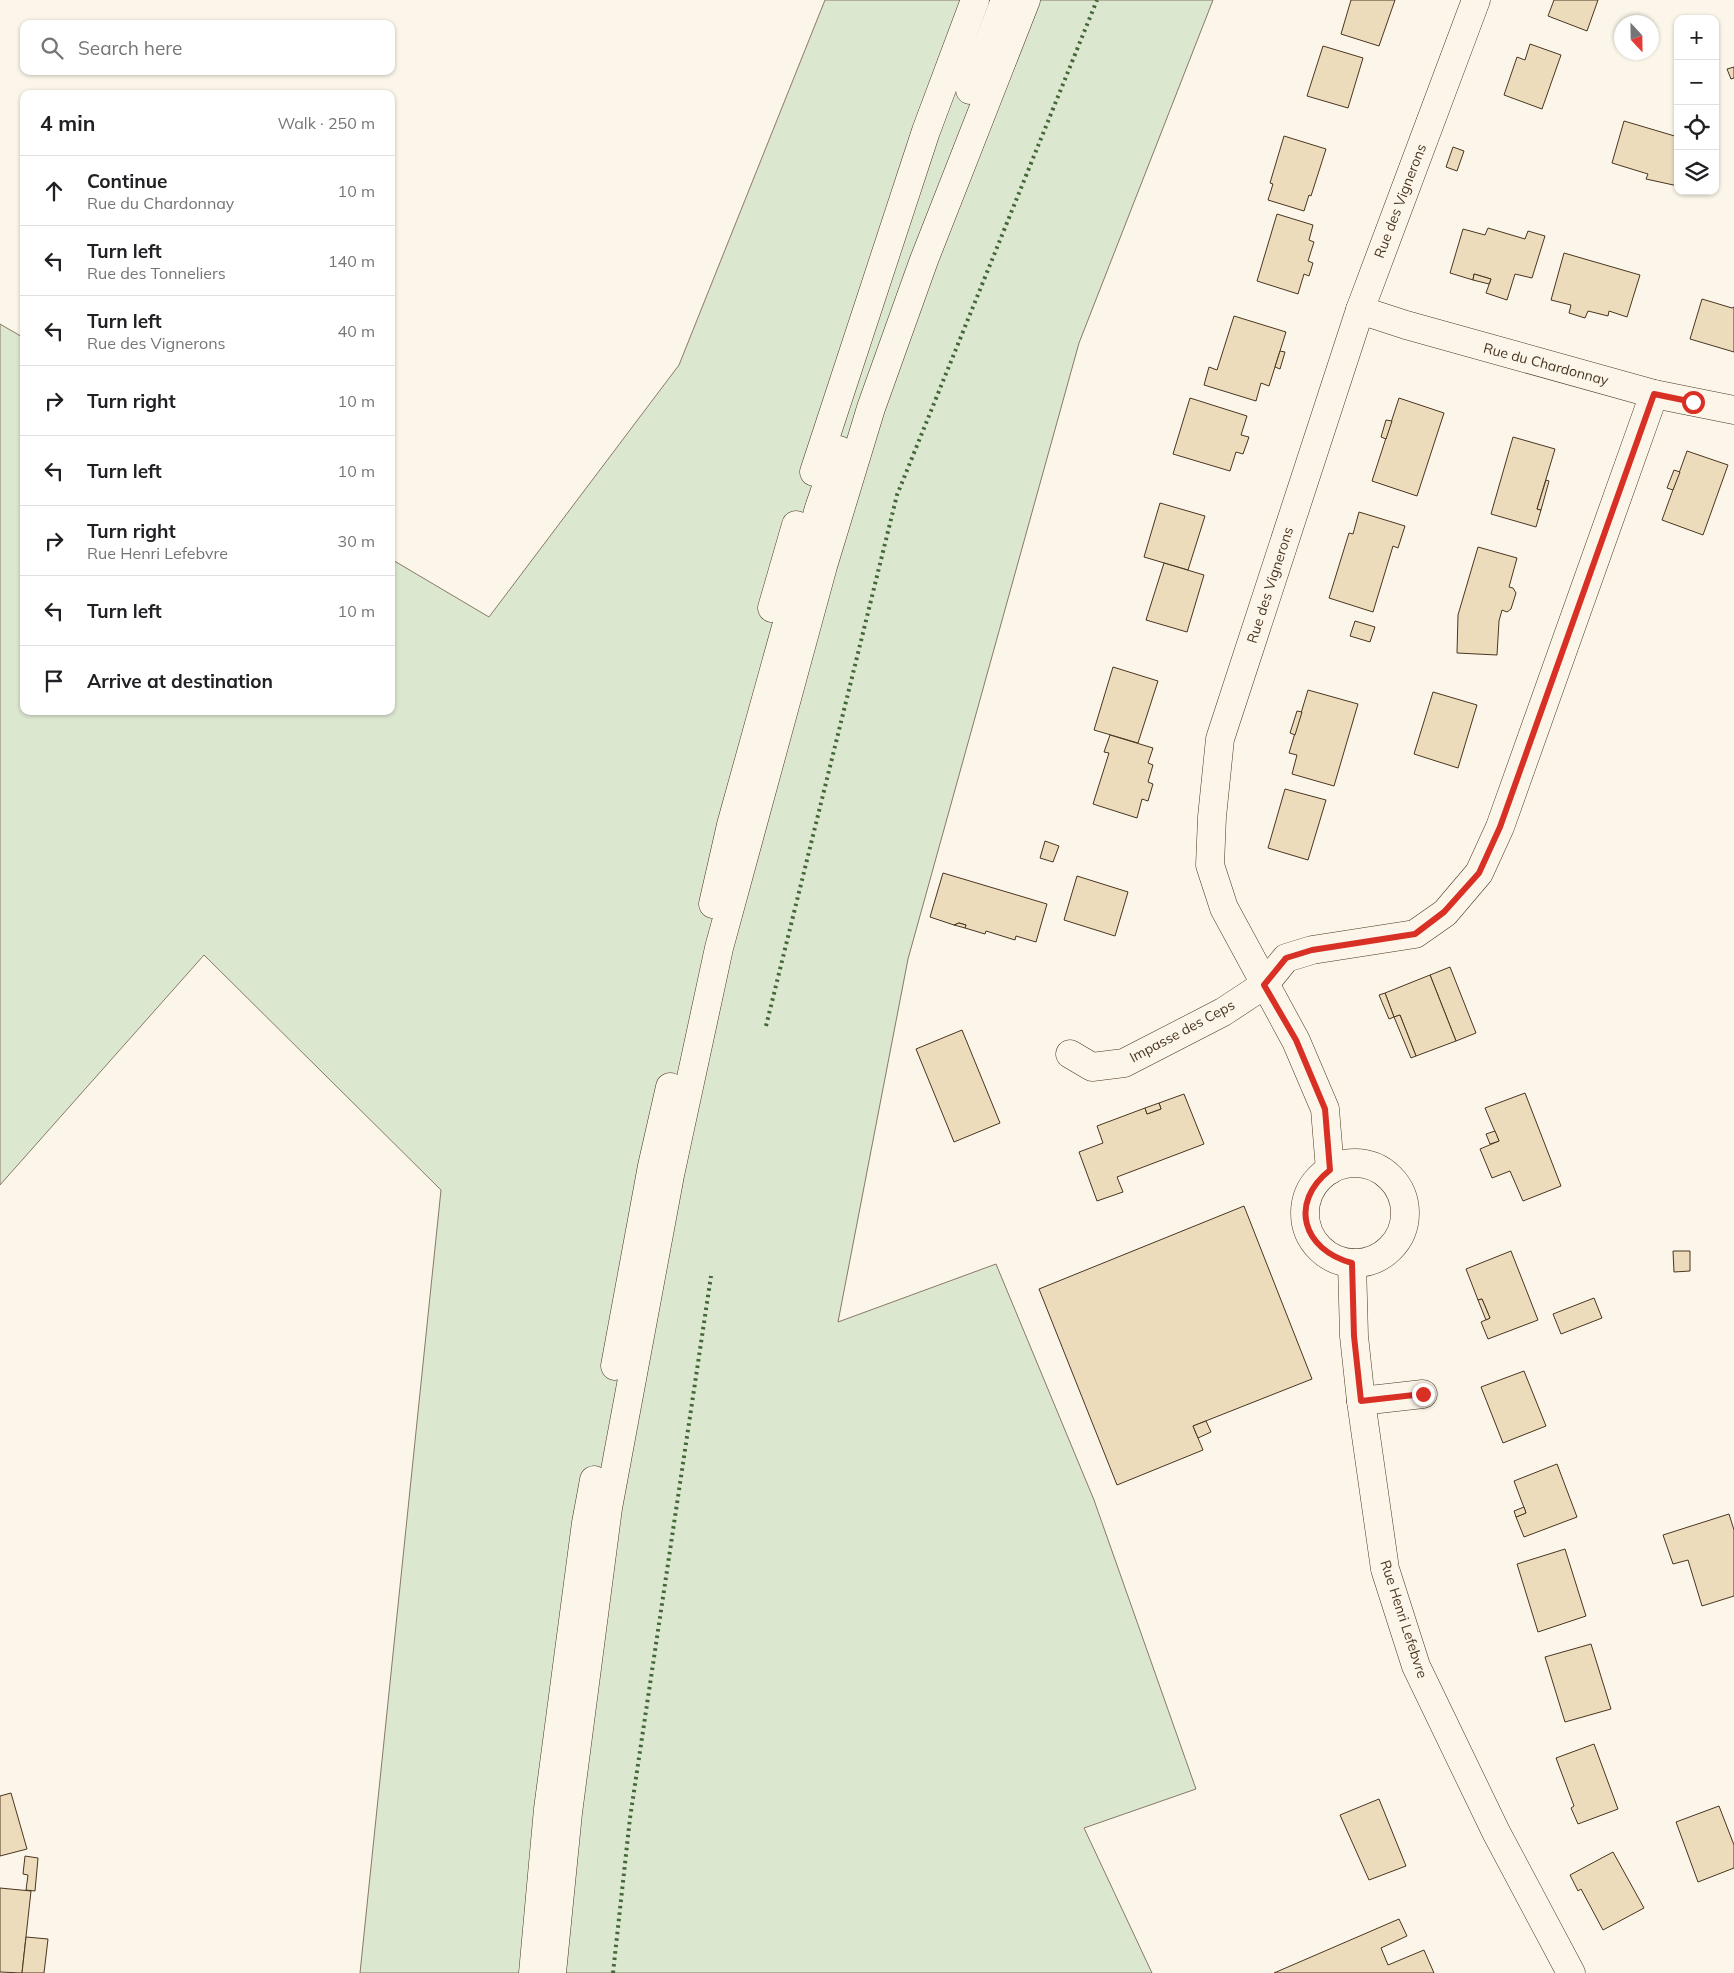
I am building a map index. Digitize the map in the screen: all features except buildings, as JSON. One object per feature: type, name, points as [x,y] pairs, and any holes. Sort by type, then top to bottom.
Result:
[{"type":"main road","points":[[731,825],[730,776],[784,563],[926,131],[974,0]]},
{"type":"main road","points":[[533,1973],[548,1809],[586,1523],[652,1166],[731,825],[819,508],[907,254],[1005,0]]},
{"type":"main road","points":[[552,1973],[568,1813],[608,1508],[670,1175],[719,948],[823,566],[870,408],[924,260],[1026,0]]},
{"type":"main road","name":"Rue des Vignerons","points":[[1330,1170],[1325,1109],[1296,1040],[1264,985],[1224,908],[1210,865],[1212,817],[1220,739],[1360,310],[1476,0]]},
{"type":"main road","name":"Rue du Chardonnay","points":[[1360,310],[1406,326],[1654,394],[1734,410]]},
{"type":"main road","name":"Impasse des Ceps","points":[[1070,1054],[1092,1067],[1124,1063],[1223,1012],[1264,985],[1286,958],[1312,950],[1415,934],[1444,912],[1479,873],[1500,827],[1654,394]]},
{"type":"main road","points":[[1365,1163],[1377,1168],[1391,1178],[1403,1197],[1406,1220],[1401,1235],[1390,1249],[1372,1260],[1352,1263],[1334,1259],[1318,1246],[1311,1237],[1306,1220],[1309,1194],[1319,1179],[1330,1170],[1346,1164],[1365,1163]]},
{"type":"main road","name":"Rue Henri Lefebvre","points":[[1352,1263],[1354,1336],[1361,1401],[1386,1570],[1416,1666],[1496,1832],[1571,1973]]},
{"type":"main road","points":[[1361,1401],[1423,1394]]},
{"type":"green space","points":[[825,0],[1213,0],[1079,343],[908,959],[838,1322],[996,1264],[1094,1500],[1196,1789],[1084,1828],[1152,1973],[360,1973],[441,1190],[204,955],[0,1185],[0,324],[20,336],[20,715],[395,715],[395,561],[489,617],[679,365]]},
{"type":"hedge","points":[[766,1026],[897,495],[1097,0]]},
{"type":"hedge","points":[[613,1973],[630,1818],[711,1276]]},
{"type":"route","points":[[1423,1394],[1361,1401],[1354,1336],[1352,1263],[1334,1259],[1318,1246],[1311,1237],[1306,1220],[1306,1202],[1309,1194],[1319,1179],[1330,1170],[1325,1109],[1296,1040],[1264,985],[1286,958],[1312,950],[1415,934],[1444,912],[1479,873],[1500,827],[1654,394],[1693,402]]}]
